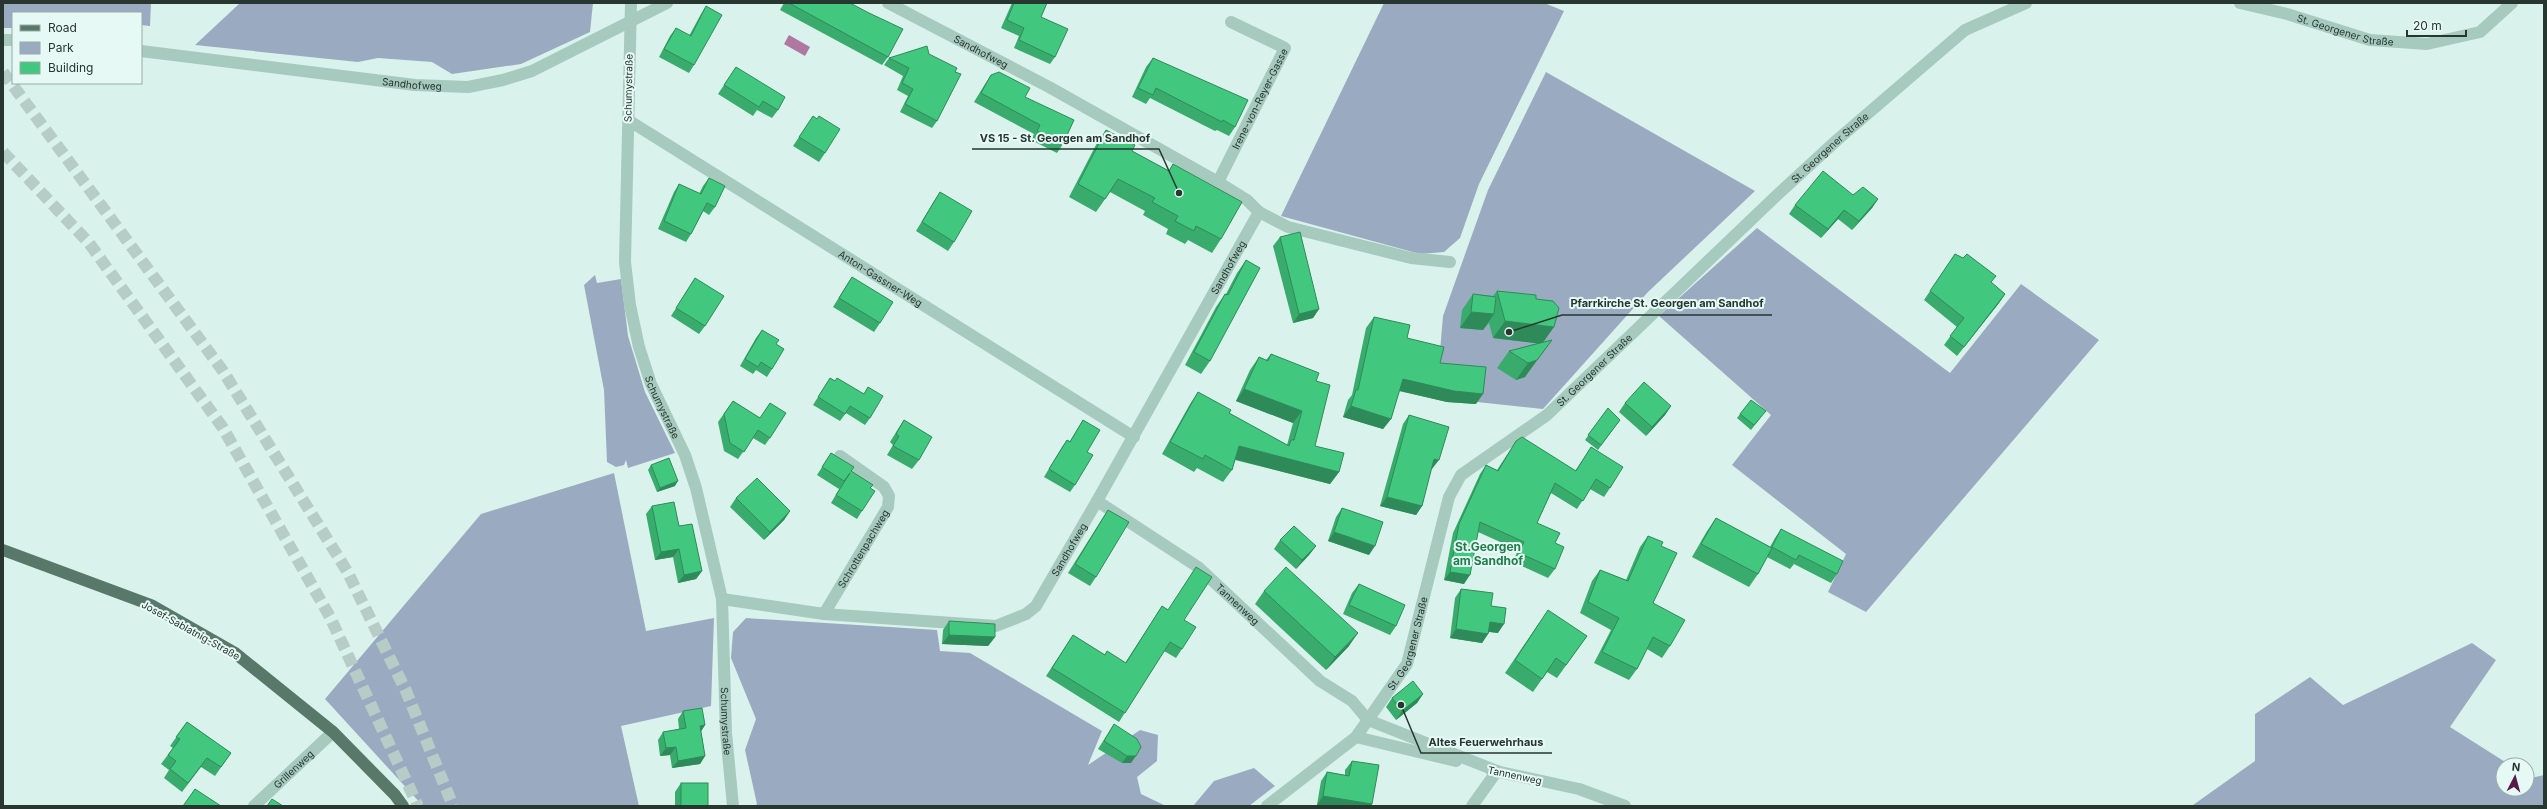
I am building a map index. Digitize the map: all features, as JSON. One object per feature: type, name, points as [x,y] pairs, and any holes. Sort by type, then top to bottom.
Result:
[{"type":"main road","name":"Josef-Sablatnig-Straße","points":[[3,550],[151,605],[235,653],[333,732],[395,795],[402,806]]},
{"type":"street","name":"Schumystraße","points":[[631,3],[625,262],[630,305],[639,346],[651,384],[685,456],[696,488],[722,599],[726,733],[733,806]]},
{"type":"street","name":"Sandhofweg","points":[[142,51],[415,85],[468,86],[503,80],[532,71],[630,23],[667,3]]},
{"type":"street","name":"Sandhofweg","points":[[888,3],[1049,87],[1218,182],[1247,200],[1259,212],[1288,227],[1411,258],[1450,262]]},
{"type":"street","name":"St. Georgener Straße","points":[[1267,806],[1356,737],[1407,664],[1449,497],[1461,475],[1547,415],[1775,197],[1965,30],[2026,3]]},
{"type":"street","name":"St. Georgener Straße","points":[[2240,3],[2287,14],[2370,40],[2427,44],[2480,32],[2512,3]]},
{"type":"street","name":"Irene-von-Reyer-Gasse","points":[[1218,182],[1285,48],[1231,22]]},
{"type":"street","name":"Anton-Gassner-Weg","points":[[628,120],[1134,437]]},
{"type":"street","name":"Sandhofweg","points":[[722,599],[824,614],[996,626],[1026,614],[1036,606],[1098,502],[1259,212]]},
{"type":"street","name":"Schrottenpachweg","points":[[824,614],[888,507],[889,496],[884,487],[840,456]]},
{"type":"street","name":"Tannenweg","points":[[1098,502],[1198,567],[1320,681],[1352,701],[1368,720]]},
{"type":"street","points":[[1368,720],[1498,771],[1472,806]]},
{"type":"street","name":"Grillenweg","points":[[254,806],[333,732]]},
{"type":"street","name":"Tannenweg","points":[[1356,737],[1579,789],[1625,806]]},
{"type":"green space","points":[[3,3],[151,3],[150,26],[142,25],[142,12],[12,12],[12,28],[3,28]]},
{"type":"green space","points":[[240,3],[593,3],[590,32],[521,64],[452,74],[432,62],[378,58],[358,62],[195,45]]},
{"type":"green space","points":[[1384,3],[1544,3],[1564,11],[1479,184],[1460,238],[1444,252],[1420,254],[1281,216]]},
{"type":"green space","points":[[1546,72],[1755,191],[1648,292],[1543,409],[1477,402],[1438,375],[1443,316],[1488,190]]},
{"type":"green space","points":[[1757,228],[1950,373],[2021,284],[2099,340],[1866,612],[1828,592],[1846,554],[1732,465],[1771,415],[1659,316]]},
{"type":"green space","points":[[595,275],[597,283],[621,279],[628,336],[645,392],[675,453],[628,468],[626,460],[624,465],[616,467],[607,462],[604,390],[584,285]]},
{"type":"green space","points":[[614,473],[646,631],[714,618],[711,706],[621,726],[639,806],[423,806],[325,699],[481,514]]},
{"type":"green space","points":[[746,618],[937,630],[940,651],[970,653],[1102,731],[1088,765],[1140,730],[1158,735],[1157,761],[1137,777],[1141,794],[1166,806],[755,806],[757,804],[745,750],[756,719],[731,658],[733,632]]},
{"type":"green space","points":[[2472,643],[2496,660],[2450,727],[2497,757],[2495,757],[2495,797],[2535,797],[2535,777],[2544,775],[2544,806],[2193,805],[2255,761],[2255,714],[2310,677],[2343,705]]},
{"type":"green space","points":[[1254,768],[1275,786],[1249,806],[1193,806],[1214,781]]},
{"type":"shaded area","points":[[789,35],[810,47],[805,56],[784,44]]},
{"type":"building","points":[[789,3],[850,3],[903,29],[888,57]]},
{"type":"building","points":[[1014,3],[1047,3],[1041,17],[1068,29],[1055,57],[1019,40],[1024,28],[1007,20]]},
{"type":"building","points":[[706,6],[722,15],[694,65],[664,49],[676,28],[691,36]]},
{"type":"building","points":[[927,46],[929,54],[957,68],[955,72],[961,74],[937,121],[905,104],[913,89],[902,83],[909,68],[889,58]]},
{"type":"building","points":[[1153,58],[1248,100],[1235,127],[1223,120],[1222,122],[1156,88],[1153,95],[1138,88]]},
{"type":"building","points":[[736,67],[785,97],[778,110],[763,101],[759,107],[724,85]]},
{"type":"building","points":[[999,72],[1030,88],[1025,97],[1074,120],[1063,144],[1037,131],[1040,125],[981,93],[991,75]]},
{"type":"building","points":[[813,116],[817,119],[819,116],[840,129],[825,153],[799,137]]},
{"type":"building","points":[[1106,130],[1135,145],[1132,151],[1169,171],[1173,164],[1242,202],[1221,239],[1196,226],[1194,231],[1175,221],[1178,216],[1152,202],[1155,198],[1118,179],[1105,199],[1078,184]]},
{"type":"building","points":[[1823,171],[1853,195],[1863,187],[1878,199],[1859,221],[1844,210],[1828,229],[1795,205]]},
{"type":"building","points":[[709,178],[725,186],[715,207],[707,203],[691,234],[664,221],[679,184],[701,194]]},
{"type":"building","points":[[940,192],[972,211],[954,242],[922,222]]},
{"type":"building","points":[[1300,232],[1319,309],[1299,314],[1280,237]]},
{"type":"building","points":[[1955,254],[1963,258],[1967,254],[1996,276],[1991,282],[2005,294],[1964,347],[1950,336],[1964,318],[1930,291]]},
{"type":"building","points":[[1246,260],[1260,268],[1210,361],[1194,352],[1225,294],[1228,295]]},
{"type":"building","points":[[852,277],[893,302],[880,323],[839,298]]},
{"type":"building","points":[[695,278],[724,296],[705,326],[676,308]]},
{"type":"building","points":[[1497,291],[1536,295],[1536,299],[1553,301],[1559,308],[1554,327],[1505,321]]},
{"type":"building","points":[[1473,294],[1496,297],[1494,314],[1471,312]]},
{"type":"building","points":[[1374,317],[1410,325],[1407,338],[1444,347],[1440,363],[1486,367],[1483,394],[1454,391],[1403,379],[1391,419],[1351,406],[1356,390],[1358,390]]},
{"type":"building","points":[[762,330],[779,340],[776,344],[784,349],[772,369],[761,362],[758,367],[745,359]]},
{"type":"building","points":[[1552,340],[1537,360],[1528,363],[1509,351]]},
{"type":"building","points":[[1271,354],[1319,373],[1316,381],[1330,385],[1315,446],[1344,453],[1339,472],[1239,446],[1232,470],[1205,455],[1203,459],[1170,442],[1198,392],[1231,410],[1229,413],[1289,446],[1291,440],[1294,440],[1302,411],[1244,389],[1259,357],[1268,361]]},
{"type":"building","points":[[830,378],[835,381],[837,378],[864,394],[868,387],[883,396],[870,418],[850,406],[845,414],[818,397]]},
{"type":"building","points":[[1644,382],[1671,406],[1652,427],[1625,403]]},
{"type":"building","points":[[1751,400],[1766,411],[1754,425],[1740,414]]},
{"type":"building","points":[[733,401],[760,418],[770,403],[786,413],[770,438],[758,430],[744,452],[730,443],[724,414]]},
{"type":"building","points":[[1608,408],[1620,420],[1601,445],[1588,435]]},
{"type":"building","points":[[1409,415],[1449,427],[1439,460],[1434,459],[1422,506],[1387,497]]},
{"type":"building","points":[[904,420],[932,437],[919,460],[893,446],[899,436],[896,434]]},
{"type":"building","points":[[1083,420],[1100,430],[1087,452],[1093,455],[1075,485],[1049,469],[1067,440],[1070,442]]},
{"type":"building","points":[[1522,437],[1576,471],[1591,447],[1623,467],[1610,488],[1596,479],[1583,501],[1555,483],[1537,523],[1560,533],[1555,543],[1564,547],[1555,569],[1519,553],[1524,542],[1480,522],[1470,575],[1450,572],[1459,524],[1486,465],[1498,471],[1516,441]]},
{"type":"building","points":[[831,453],[854,467],[851,471],[873,485],[870,488],[875,491],[862,511],[836,495],[850,473],[844,481],[822,467]]},
{"type":"building","points":[[669,458],[678,481],[660,488],[651,465]]},
{"type":"building","points":[[757,478],[790,511],[770,532],[736,498]]},
{"type":"building","points":[[674,502],[679,526],[692,524],[702,571],[684,575],[679,549],[661,552],[652,506]]},
{"type":"building","points":[[1342,508],[1383,522],[1375,546],[1334,532]]},
{"type":"building","points":[[1108,510],[1129,522],[1096,577],[1075,564]]},
{"type":"building","points":[[1716,518],[1772,548],[1758,574],[1701,544]]},
{"type":"building","points":[[1294,526],[1316,546],[1302,560],[1280,540]]},
{"type":"building","points":[[1781,529],[1843,561],[1837,574],[1799,555],[1796,560],[1772,547]]},
{"type":"building","points":[[1648,536],[1663,542],[1661,546],[1677,553],[1653,603],[1685,620],[1670,646],[1653,637],[1637,669],[1602,652],[1619,618],[1588,602],[1600,570],[1628,581]]},
{"type":"building","points":[[1196,567],[1212,577],[1184,620],[1196,627],[1182,649],[1170,642],[1125,713],[1052,668],[1073,635],[1105,655],[1107,651],[1126,663],[1162,606],[1168,610]]},
{"type":"building","points":[[1286,567],[1358,633],[1335,657],[1264,591]]},
{"type":"building","points":[[1359,584],[1405,605],[1396,626],[1349,605]]},
{"type":"building","points":[[1461,589],[1493,593],[1491,606],[1506,608],[1504,624],[1490,622],[1488,634],[1456,629]]},
{"type":"building","points":[[1548,610],[1587,636],[1566,665],[1556,658],[1542,679],[1515,660]]},
{"type":"building","points":[[949,621],[995,624],[995,637],[949,635]]},
{"type":"building","points":[[1413,681],[1423,694],[1402,711],[1392,698]]},
{"type":"building","points":[[702,708],[705,725],[700,726],[705,756],[678,761],[676,747],[666,748],[663,732],[686,728],[683,711]]},
{"type":"building","points":[[187,722],[231,753],[221,767],[207,758],[188,783],[170,769],[176,761],[168,755],[180,739],[176,737]]},
{"type":"building","points":[[1114,724],[1137,739],[1141,747],[1136,756],[1127,756],[1104,741]]},
{"type":"building","points":[[1352,761],[1379,765],[1372,804],[1323,796],[1327,772],[1349,776]]},
{"type":"building","points":[[681,783],[708,783],[708,806],[681,806]]},
{"type":"building","points":[[195,789],[221,806],[183,806]]},
{"type":"building","points":[[272,799],[283,806],[267,806]]},
{"type":"tunnel","points":[[3,72],[223,371],[347,571],[406,691],[453,806]]},
{"type":"tunnel","points":[[3,152],[89,243],[223,428],[330,617],[418,806]]},
{"type":"place","name":"VS 15 - St. Georgen am Sandhof","points":[[1179,193]]},
{"type":"place","name":"Pfarrkirche St. Georgen am Sandhof","points":[[1509,332]]},
{"type":"place","name":"Altes Feuerwehrhaus","points":[[1401,705]]},
{"type":"district","name":"St.Georgen am Sandhof","points":[[1488,554]]}]
